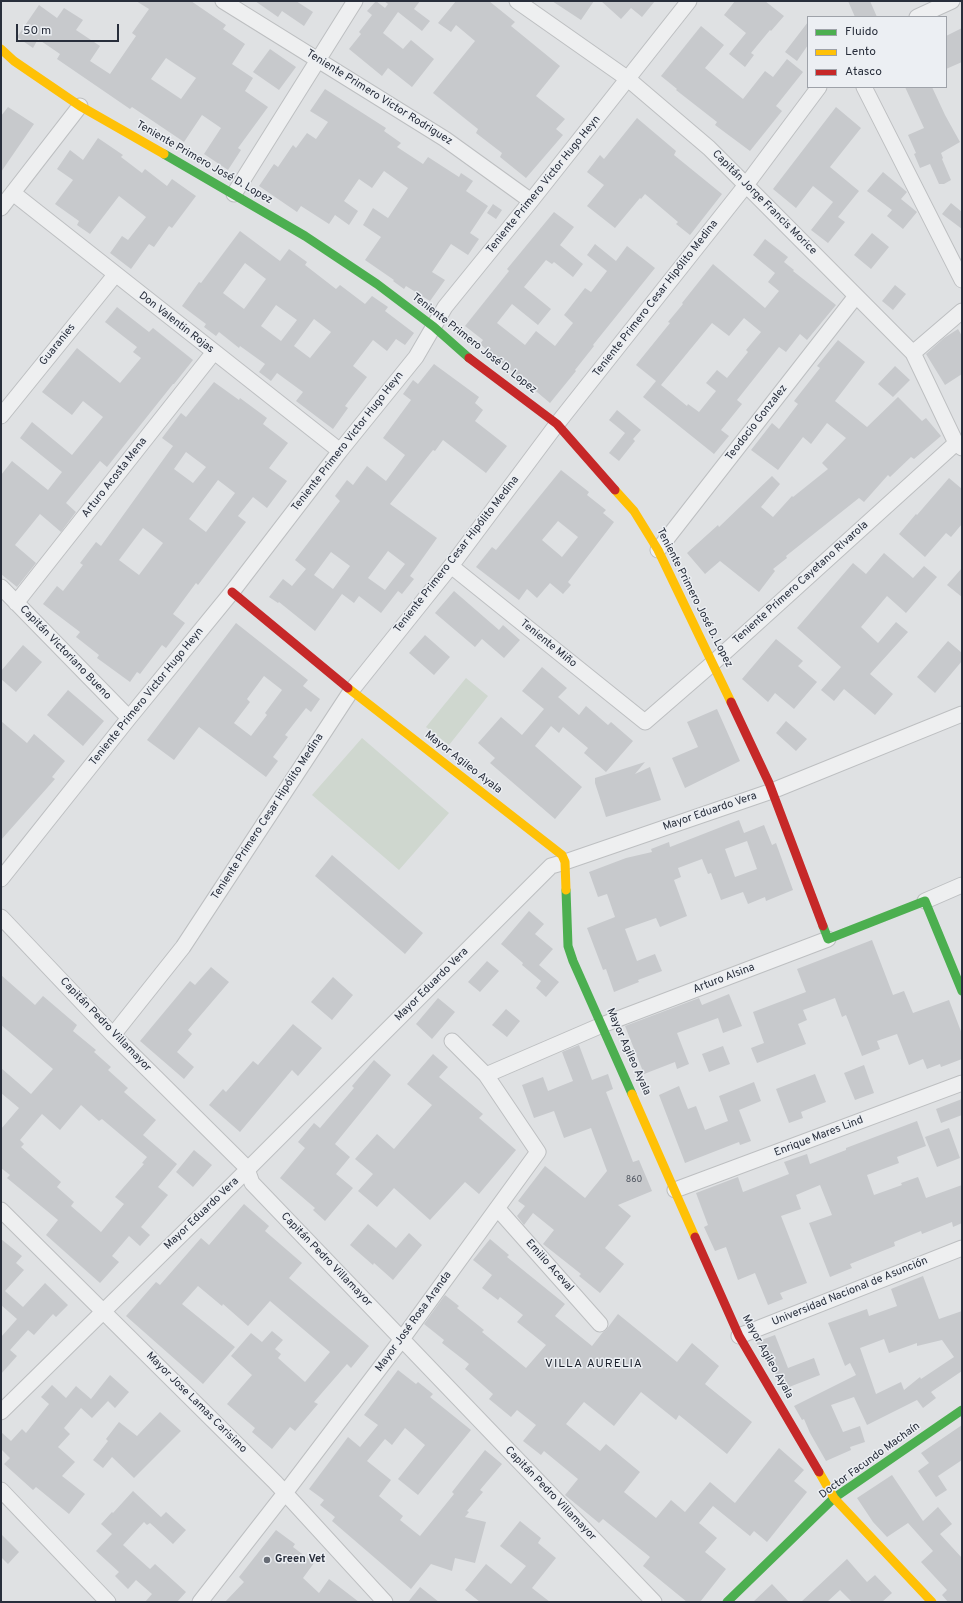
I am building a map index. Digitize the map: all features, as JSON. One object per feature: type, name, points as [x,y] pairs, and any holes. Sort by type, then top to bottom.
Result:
[{"type":"street","name":"Teniente Primero Victor Rodriguez","points":[[223,1],[445,139],[531,200]]},
{"type":"street","points":[[234,194],[355,1]]},
{"type":"street","name":"Capitán Jorge Francis Morice","points":[[517,1],[537,6],[628,78],[708,148],[746,185],[913,353],[959,445]]},
{"type":"street","name":"Teniente Primero Victor Hugo Heyn","points":[[1,879],[129,718],[232,592],[340,451],[416,357],[445,307],[689,1]]},
{"type":"street","points":[[919,16],[952,1]]},
{"type":"street","name":"Teniente Primero José D. Lopez","points":[[1,49],[14,61],[80,106],[305,236],[371,280],[434,327],[458,350],[557,424],[634,511],[658,550],[713,663],[772,791],[828,939]]},
{"type":"street","name":"Teniente Primero Cesar Hipólito Medina","points":[[113,1035],[183,947],[351,691],[451,566],[557,424],[746,185],[818,88]]},
{"type":"street","points":[[865,88],[962,280]]},
{"type":"street","points":[[1,208],[80,106]]},
{"type":"street","name":"Don Valentin Rojas","points":[[13,193],[340,451]]},
{"type":"street","name":"Guaranies","points":[[1,416],[115,275]]},
{"type":"street","name":"Teodocio Gonzalez","points":[[658,550],[856,296]]},
{"type":"street","points":[[913,353],[962,311]]},
{"type":"street","name":"Arturo Acosta Mena","points":[[16,603],[214,352]]},
{"type":"street","name":"Teniente Primero Cayetano RIvarola","points":[[645,722],[959,445]]},
{"type":"street","name":"Teniente Miño","points":[[451,566],[645,722]]},
{"type":"street","name":"Capitán Victoriano Bueno","points":[[1,588],[129,718]]},
{"type":"street","name":"Mayor Agileo Ayala","points":[[232,592],[351,691],[562,855],[565,862],[568,946],[573,961],[676,1190],[739,1336],[834,1498],[932,1602]]},
{"type":"street","name":"Mayor Eduardo Vera","points":[[1,1412],[550,866],[772,791],[962,714]]},
{"type":"street","name":"Arturo Alsina","points":[[486,1075],[602,1025],[828,939],[962,885]]},
{"type":"street","points":[[925,901],[962,991]]},
{"type":"street","name":"Capitán Pedro Villamayor","points":[[1,917],[113,1035],[247,1169],[252,1183],[654,1602]]},
{"type":"street","name":"Mayor José Rosa Aranda","points":[[200,1602],[402,1339],[538,1152],[486,1075],[452,1041]]},
{"type":"street","name":"Enrique Mares Lind","points":[[676,1190],[962,1083]]},
{"type":"street","name":"Emilio Aceval","points":[[497,1208],[600,1324]]},
{"type":"street","name":"Mayor Jose Lamas Carisimo","points":[[1,1210],[285,1493],[386,1602]]},
{"type":"street","name":"Universidad Nacional de Asunción","points":[[739,1336],[962,1248]]},
{"type":"street","name":"Doctor Facundo Machaín","points":[[727,1602],[834,1498],[962,1410]]},
{"type":"street","points":[[1,1490],[108,1602]]},
{"type":"shaded area","points":[[466,678],[488,696],[449,745],[426,727]]},
{"type":"shaded area","points":[[362,738],[449,813],[399,870],[312,795]]},
{"type":"building","points":[[136,1],[191,1],[226,25],[223,29],[245,44],[232,64],[253,78],[245,91],[268,107],[238,148],[241,150],[228,170],[204,154],[221,128],[202,115],[184,142],[132,107],[130,109],[57,59],[60,54],[38,39],[33,48],[17,37],[39,5],[57,18],[64,8],[83,20],[76,30],[100,46],[90,61],[110,74],[136,36],[132,33],[149,9]],"holes":[[[166,58],[196,78],[181,99],[151,79]]]},
{"type":"building","points":[[255,1],[296,1],[313,12],[304,26],[282,11],[278,17]]},
{"type":"building","points":[[376,1],[385,8],[388,4],[384,1],[420,1],[414,9],[430,21],[422,31],[398,12],[383,33],[403,49],[411,40],[434,59],[412,87],[388,68],[382,76],[349,49],[361,34],[359,32],[372,15],[367,11]]},
{"type":"building","points":[[456,1],[489,1],[515,22],[511,26],[560,66],[536,96],[565,119],[556,129],[563,135],[526,178],[500,157],[502,153],[476,133],[478,129],[433,93],[475,41],[456,25],[451,32],[438,23]]},
{"type":"building","points":[[552,1],[594,1],[581,20]]},
{"type":"building","points":[[601,1],[655,1],[642,17],[631,8],[621,19]]},
{"type":"building","points":[[735,1],[765,1],[784,16],[751,53],[754,55],[745,67],[729,54],[746,33],[724,15]]},
{"type":"building","points":[[848,1],[870,1],[877,16],[855,16]]},
{"type":"building","points":[[807,23],[807,46],[797,61],[785,52]]},
{"type":"building","points":[[701,26],[724,45],[705,68],[743,99],[765,71],[773,77],[787,59],[803,72],[776,106],[782,111],[750,151],[715,125],[717,122],[676,90],[677,89],[661,76]]},
{"type":"building","points":[[962,28],[962,62],[947,69],[947,36]]},
{"type":"building","points":[[270,49],[296,67],[279,90],[253,72]]},
{"type":"building","points":[[905,88],[932,88],[960,142],[941,153],[951,180],[944,184],[939,184],[930,164],[920,168],[914,154],[916,153],[908,135],[924,128]]},
{"type":"building","points":[[325,89],[386,128],[384,131],[401,143],[397,147],[423,164],[428,157],[459,177],[461,173],[473,181],[466,191],[488,206],[470,233],[479,239],[468,255],[451,244],[432,272],[445,280],[430,301],[406,286],[404,289],[393,281],[394,280],[365,260],[381,237],[363,225],[373,208],[388,218],[408,188],[384,171],[372,188],[359,179],[344,201],[358,211],[349,225],[335,215],[329,224],[301,206],[297,212],[259,186],[274,164],[278,167],[293,145],[296,148],[307,133],[316,139],[328,122],[310,111]]},
{"type":"building","points":[[8,107],[34,124],[1,172],[1,116]]},
{"type":"building","points":[[836,107],[861,128],[830,167],[859,191],[838,217],[845,222],[828,243],[811,230],[833,202],[813,186],[796,208],[773,189]]},
{"type":"building","points":[[637,118],[676,151],[674,155],[722,194],[690,235],[676,224],[678,222],[645,194],[615,228],[587,206],[604,185],[587,172],[600,155],[604,159]]},
{"type":"building","points":[[98,138],[123,155],[121,157],[142,173],[145,169],[167,186],[172,179],[196,196],[172,228],[169,226],[154,247],[149,244],[131,269],[110,253],[122,236],[128,240],[146,217],[119,196],[90,234],[77,225],[79,221],[55,204],[73,180],[57,169],[70,150],[83,160]]},
{"type":"building","points":[[883,172],[907,192],[901,199],[917,212],[903,229],[887,216],[892,210],[867,191]]},
{"type":"building","points":[[951,203],[962,212],[962,229],[942,214]]},
{"type":"building","points":[[493,204],[502,210],[496,219],[487,213]]},
{"type":"building","points":[[554,212],[574,227],[560,245],[583,264],[573,277],[554,262],[552,264],[546,260],[524,287],[551,309],[538,325],[512,304],[497,323],[525,345],[536,331],[555,346],[573,323],[564,315],[585,288],[591,292],[607,271],[587,255],[595,244],[616,261],[627,246],[655,268],[593,345],[594,346],[575,370],[576,371],[550,403],[480,344],[483,340],[465,326],[509,271],[507,269]]},
{"type":"building","points":[[240,231],[280,261],[289,249],[307,262],[305,265],[336,289],[340,285],[365,304],[372,296],[388,307],[385,311],[414,333],[405,345],[396,339],[387,351],[373,340],[353,366],[367,377],[345,406],[348,408],[333,429],[296,401],[303,392],[277,373],[271,381],[259,372],[265,364],[240,346],[239,348],[219,332],[216,336],[204,327],[206,324],[182,306],[199,282],[201,283]],"holes":[[[245,263],[266,279],[244,309],[223,293]],[[276,305],[297,320],[281,341],[261,326]],[[314,319],[331,332],[310,358],[294,346]]]},
{"type":"building","points":[[872,233],[889,247],[871,269],[854,255]]},
{"type":"building","points":[[765,239],[788,257],[784,262],[794,270],[793,271],[836,305],[807,340],[800,334],[786,352],[779,347],[737,400],[742,404],[721,430],[729,436],[714,454],[643,397],[656,381],[636,365],[670,323],[668,322],[713,264],[765,308],[779,291],[768,282],[775,273],[753,255]],"holes":[[[744,318],[761,332],[746,350],[748,352],[727,378],[717,370],[706,383],[716,391],[699,412],[688,404],[687,406],[661,385],[712,323],[729,336]]]},
{"type":"building","points":[[895,285],[906,294],[893,310],[882,301]]},
{"type":"building","points":[[117,307],[149,332],[153,328],[193,360],[107,467],[100,461],[66,503],[76,512],[61,532],[40,514],[15,545],[36,563],[17,587],[1,574],[1,475],[12,461],[48,490],[62,472],[20,438],[32,422],[72,455],[103,417],[83,401],[72,415],[42,392],[77,348],[120,383],[141,358],[133,352],[137,347],[105,322]]},
{"type":"building","points":[[958,329],[962,336],[962,374],[945,385],[926,354],[944,338]]},
{"type":"building","points":[[838,340],[865,362],[835,401],[867,427],[898,397],[922,421],[926,418],[941,436],[914,459],[911,457],[890,477],[888,475],[864,502],[859,498],[786,556],[787,558],[773,569],[775,571],[759,592],[720,561],[705,574],[687,553],[718,525],[719,527],[772,476],[780,484],[761,507],[773,517],[792,496],[793,497],[828,469],[822,463],[846,438],[827,423],[811,444],[803,437],[778,470],[751,450],[772,423],[779,429],[798,404],[794,401],[820,368],[817,366]]},
{"type":"building","points":[[434,364],[479,397],[475,403],[483,410],[475,421],[507,446],[486,473],[443,440],[435,451],[433,450],[390,504],[437,538],[410,576],[414,579],[402,594],[398,591],[381,613],[359,596],[354,603],[342,594],[315,631],[279,602],[278,603],[269,597],[283,579],[292,586],[306,569],[295,560],[340,501],[335,496],[347,480],[353,485],[367,466],[386,481],[405,455],[383,438],[411,400],[403,394],[413,380],[418,384]],"holes":[[[388,551],[405,564],[385,590],[368,578]],[[331,552],[350,566],[333,589],[314,575]]]},
{"type":"building","points":[[895,366],[910,380],[893,397],[878,384]]},
{"type":"building","points":[[214,382],[239,400],[240,398],[267,418],[263,424],[288,443],[269,468],[287,481],[267,508],[253,497],[238,516],[246,522],[198,585],[196,583],[173,614],[185,623],[166,648],[162,645],[140,674],[137,672],[130,682],[97,658],[99,655],[76,637],[80,632],[43,604],[57,586],[63,591],[83,565],[80,563],[96,542],[101,546],[173,446],[162,438],[181,413],[186,417]],"holes":[[[186,452],[206,467],[193,483],[174,469]],[[218,480],[235,493],[206,532],[189,519]],[[143,528],[163,543],[139,575],[119,560]]]},
{"type":"building","points":[[617,410],[641,430],[633,439],[635,441],[619,461],[609,453],[625,433],[609,420]]},
{"type":"building","points":[[561,470],[589,492],[587,495],[606,510],[603,513],[614,522],[568,582],[571,585],[563,594],[550,583],[537,598],[527,589],[519,600],[476,567],[492,547],[496,550]],"holes":[[[558,521],[578,537],[562,557],[542,540]]]},
{"type":"building","points":[[949,478],[962,489],[962,524],[951,537],[946,533],[925,557],[899,534]]},
{"type":"building","points":[[884,553],[913,578],[924,566],[937,577],[906,613],[887,596],[861,627],[878,643],[896,622],[908,632],[870,674],[893,694],[875,715],[844,689],[834,701],[821,690],[841,667],[797,628],[853,563],[866,574]]},
{"type":"building","points":[[962,568],[962,597],[947,585]]},
{"type":"building","points":[[454,591],[499,630],[503,625],[520,640],[504,658],[482,639],[475,647],[435,613]]},
{"type":"building","points":[[236,623],[308,680],[303,686],[320,699],[311,712],[306,708],[285,735],[288,737],[273,757],[278,761],[266,777],[199,727],[174,760],[147,740]],"holes":[[[264,676],[282,690],[265,713],[267,715],[251,736],[234,723],[250,702],[247,699]]]},
{"type":"building","points":[[425,635],[450,657],[434,675],[409,653]]},
{"type":"building","points":[[776,639],[803,661],[798,666],[817,682],[794,709],[775,693],[768,702],[742,679]]},
{"type":"building","points":[[948,641],[962,653],[962,661],[935,693],[917,677]]},
{"type":"building","points":[[23,645],[42,662],[16,692],[1,679],[1,671]]},
{"type":"building","points":[[542,667],[567,688],[558,697],[579,715],[586,706],[608,725],[611,722],[633,741],[606,772],[584,753],[588,748],[563,727],[559,733],[551,726],[535,746],[582,787],[555,819],[490,763],[495,758],[478,743],[501,717],[522,735],[544,709],[522,691]]},
{"type":"building","points":[[68,690],[104,721],[83,746],[47,715]]},
{"type":"building","points":[[717,709],[740,761],[685,788],[672,758],[698,747],[687,722]]},
{"type":"building","points":[[1,721],[27,743],[34,734],[65,761],[52,777],[55,779],[1,840]]},
{"type":"building","points":[[786,721],[807,739],[796,751],[776,733]]},
{"type":"building","points":[[645,762],[635,774],[650,767],[661,800],[606,817],[595,783],[595,778]]},
{"type":"building","points":[[739,820],[744,833],[764,825],[772,845],[776,843],[793,890],[766,901],[765,897],[748,904],[743,892],[721,900],[711,873],[708,874],[702,859],[678,868],[681,877],[674,880],[687,916],[660,927],[656,918],[625,929],[637,961],[655,954],[662,971],[638,980],[639,982],[614,992],[606,969],[603,970],[587,928],[615,917],[607,894],[598,897],[589,872],[626,858],[652,852],[651,849],[669,842],[670,847]],"holes":[[[747,841],[757,869],[735,877],[725,849]]]},
{"type":"building","points":[[332,855],[423,933],[405,954],[315,876]]},
{"type":"building","points":[[529,911],[544,924],[535,934],[553,949],[539,965],[559,982],[546,997],[536,988],[541,981],[501,944]]},
{"type":"building","points":[[872,940],[893,995],[904,991],[913,1013],[949,1000],[962,1034],[962,1059],[941,1067],[940,1064],[927,1069],[923,1059],[909,1065],[897,1034],[877,1041],[880,1049],[862,1056],[846,1015],[842,1017],[835,998],[803,1010],[807,1020],[798,1024],[806,1044],[757,1063],[751,1048],[764,1043],[753,1012],[806,992],[797,969]]},
{"type":"building","points":[[487,961],[499,971],[480,992],[468,982]]},
{"type":"building","points":[[211,967],[229,982],[188,1030],[192,1034],[177,1052],[194,1067],[184,1079],[140,1041],[190,981],[195,985]]},
{"type":"building","points":[[1,975],[35,1005],[43,996],[77,1025],[73,1031],[96,1050],[94,1052],[111,1067],[108,1070],[128,1088],[124,1092],[156,1120],[143,1135],[177,1164],[158,1187],[168,1195],[141,1227],[150,1235],[140,1246],[129,1236],[112,1256],[119,1262],[100,1283],[46,1235],[58,1220],[7,1178],[10,1175],[1,1168],[1,1129],[19,1108],[1,1093],[1,1068],[31,1094],[53,1069],[1,1025]],"holes":[[[81,1105],[99,1121],[102,1119],[147,1157],[142,1163],[144,1164],[115,1197],[124,1204],[101,1232],[71,1206],[74,1202],[57,1187],[61,1182],[21,1147],[24,1144],[20,1140],[42,1114],[60,1130]]]},
{"type":"building","points":[[333,977],[353,995],[332,1020],[311,1002]]},
{"type":"building","points":[[729,994],[742,1026],[723,1033],[718,1018],[677,1033],[689,1064],[677,1069],[675,1062],[644,1074],[625,1026],[699,998],[702,1005]]},
{"type":"building","points":[[438,998],[455,1012],[432,1039],[416,1024]]},
{"type":"building","points":[[506,1009],[520,1021],[507,1037],[492,1025]]},
{"type":"building","points":[[293,1024],[322,1048],[298,1076],[292,1070],[240,1132],[209,1105],[223,1089],[226,1092],[253,1061],[258,1065]]},
{"type":"building","points":[[579,1045],[592,1080],[608,1074],[613,1089],[606,1092],[633,1162],[639,1160],[652,1191],[618,1205],[631,1216],[605,1248],[624,1264],[600,1293],[579,1276],[581,1274],[543,1244],[554,1230],[533,1213],[524,1225],[517,1216],[525,1206],[518,1201],[545,1166],[585,1198],[607,1171],[591,1128],[564,1138],[554,1111],[534,1118],[522,1085],[543,1077],[548,1091],[573,1081],[562,1052]]},
{"type":"building","points":[[723,1046],[730,1064],[709,1072],[702,1054]]},
{"type":"building","points":[[433,1054],[448,1067],[439,1077],[483,1114],[479,1118],[516,1150],[479,1194],[465,1182],[430,1220],[394,1188],[377,1207],[358,1191],[373,1174],[355,1159],[377,1134],[394,1149],[432,1105],[407,1084]]},
{"type":"building","points":[[374,1060],[391,1075],[335,1144],[350,1157],[336,1174],[353,1188],[325,1221],[313,1210],[315,1208],[280,1178],[305,1148],[298,1142],[314,1123],[320,1128],[354,1088],[352,1086]]},
{"type":"building","points":[[864,1065],[874,1093],[855,1100],[844,1073]]},
{"type":"building","points":[[815,1074],[826,1102],[801,1112],[803,1118],[789,1123],[776,1089]]},
{"type":"building","points":[[754,1082],[761,1101],[739,1110],[751,1141],[740,1145],[739,1142],[685,1163],[659,1095],[679,1086],[688,1109],[696,1106],[705,1130],[728,1121],[719,1096]]},
{"type":"building","points":[[962,1099],[962,1115],[941,1123],[936,1109]]},
{"type":"building","points":[[917,1121],[926,1146],[897,1157],[899,1163],[867,1175],[874,1195],[902,1185],[901,1183],[918,1177],[926,1198],[962,1185],[962,1223],[953,1227],[952,1222],[922,1234],[921,1231],[894,1242],[895,1246],[850,1264],[852,1268],[830,1277],[809,1223],[832,1215],[820,1185],[796,1195],[801,1209],[781,1216],[807,1283],[780,1293],[783,1299],[768,1305],[755,1273],[738,1280],[726,1247],[715,1251],[704,1227],[708,1225],[696,1193],[738,1177],[743,1192],[789,1174],[784,1162],[807,1154],[810,1164],[846,1150],[846,1148]]},
{"type":"building","points":[[949,1128],[960,1158],[937,1167],[925,1137]]},
{"type":"building","points":[[194,1150],[212,1165],[193,1187],[176,1172]]},
{"type":"building","points":[[244,1204],[269,1226],[265,1231],[302,1263],[289,1278],[369,1346],[351,1368],[347,1364],[314,1402],[318,1404],[295,1431],[290,1427],[272,1449],[252,1432],[255,1428],[227,1404],[252,1375],[231,1356],[251,1333],[262,1342],[272,1331],[283,1340],[275,1349],[281,1354],[278,1358],[305,1382],[330,1352],[270,1301],[248,1326],[223,1304],[222,1306],[198,1286],[182,1304],[235,1347],[203,1384],[126,1316],[156,1282],[160,1285],[201,1238],[209,1245]]},
{"type":"building","points":[[368,1224],[396,1248],[409,1233],[422,1245],[393,1280],[350,1245]]},
{"type":"building","points":[[1,1239],[22,1256],[16,1263],[24,1270],[5,1291],[23,1307],[45,1283],[68,1305],[56,1317],[53,1314],[34,1335],[28,1330],[10,1350],[17,1356],[1,1374],[1,1337],[17,1319],[1,1305]]},
{"type":"building","points":[[490,1239],[509,1255],[507,1257],[565,1304],[555,1316],[592,1346],[618,1314],[677,1362],[692,1343],[719,1366],[705,1384],[752,1422],[727,1454],[679,1415],[676,1420],[641,1392],[614,1426],[584,1402],[566,1424],[600,1451],[606,1444],[640,1472],[624,1492],[656,1518],[671,1500],[685,1512],[710,1482],[735,1503],[779,1448],[804,1470],[794,1481],[807,1492],[767,1542],[754,1531],[750,1536],[713,1506],[699,1523],[717,1538],[705,1552],[726,1569],[700,1602],[687,1602],[643,1566],[650,1557],[603,1519],[599,1523],[565,1495],[578,1479],[544,1451],[541,1455],[523,1441],[536,1425],[517,1410],[511,1417],[489,1399],[493,1394],[465,1369],[469,1364],[442,1343],[444,1340],[424,1324],[445,1295],[459,1306],[457,1308],[484,1330],[482,1332],[526,1368],[546,1345],[517,1322],[523,1315],[500,1297],[498,1300],[482,1288],[492,1275],[473,1260]]},
{"type":"building","points":[[923,1276],[939,1319],[962,1311],[962,1371],[931,1392],[936,1398],[923,1408],[917,1400],[867,1425],[854,1397],[831,1405],[843,1432],[860,1426],[865,1442],[850,1447],[851,1450],[826,1461],[804,1419],[802,1420],[794,1406],[856,1375],[850,1363],[845,1366],[828,1323],[867,1309],[869,1316],[897,1306],[891,1289]],"holes":[[[884,1339],[889,1353],[917,1343],[917,1346],[942,1340],[954,1357],[921,1379],[920,1377],[904,1390],[901,1382],[876,1394],[860,1348]]]},
{"type":"building","points":[[775,1335],[788,1368],[814,1358],[820,1375],[784,1389],[756,1342]]},
{"type":"building","points":[[398,1370],[416,1384],[418,1382],[433,1394],[430,1397],[471,1430],[418,1495],[398,1479],[425,1445],[405,1428],[392,1445],[385,1439],[367,1461],[391,1480],[379,1496],[403,1516],[400,1520],[420,1536],[454,1494],[452,1492],[485,1450],[502,1464],[480,1490],[483,1492],[467,1511],[469,1512],[465,1517],[486,1522],[475,1563],[455,1558],[452,1571],[431,1564],[411,1589],[332,1521],[335,1517],[320,1505],[324,1500],[309,1489],[348,1437],[360,1447],[378,1425],[364,1415]]},
{"type":"building","points":[[110,1375],[129,1392],[115,1408],[108,1401],[92,1418],[81,1408],[64,1428],[70,1434],[58,1447],[75,1462],[62,1476],[85,1494],[69,1514],[36,1487],[33,1490],[4,1464],[10,1458],[1,1449],[1,1432],[11,1441],[22,1429],[26,1433],[49,1404],[41,1397],[52,1385],[66,1398],[76,1386],[91,1399]]},
{"type":"building","points":[[160,1412],[181,1431],[134,1478],[112,1457],[103,1468],[93,1460],[108,1441],[106,1439],[119,1422],[137,1436]]},
{"type":"building","points":[[962,1425],[962,1460],[938,1476],[947,1490],[936,1497],[918,1471],[929,1463],[921,1453]]},
{"type":"building","points":[[892,1475],[923,1521],[938,1507],[952,1524],[940,1534],[962,1558],[962,1602],[948,1602],[942,1595],[947,1590],[921,1562],[933,1551],[908,1523],[887,1537],[873,1522],[857,1498]]},
{"type":"building","points":[[133,1491],[161,1517],[166,1512],[186,1530],[173,1544],[150,1523],[147,1525],[144,1522],[123,1545],[150,1569],[155,1564],[186,1592],[177,1602],[145,1602],[152,1594],[136,1580],[128,1589],[115,1576],[119,1572],[96,1551],[112,1534],[101,1524]]},
{"type":"building","points":[[520,1521],[541,1538],[538,1543],[556,1558],[532,1588],[550,1602],[480,1602],[465,1590],[486,1564],[511,1584],[526,1566],[500,1546]]},
{"type":"building","points":[[276,1530],[295,1544],[293,1547],[314,1563],[303,1578],[319,1593],[329,1579],[359,1602],[225,1602],[244,1582],[239,1577]]},
{"type":"building","points":[[1,1534],[19,1552],[8,1564],[1,1557]]},
{"type":"building","points":[[847,1559],[867,1582],[875,1575],[892,1593],[882,1602],[852,1602],[840,1590],[827,1602],[801,1602]]},
{"type":"building","points":[[772,1584],[789,1602],[753,1602]]},
{"type":"building","points":[[420,1587],[439,1602],[408,1602]]},
{"type":"traffic: fast","points":[[164,154],[305,236],[377,284],[434,327],[469,358]]},
{"type":"traffic: fast","points":[[566,890],[568,946],[573,961],[632,1094]]},
{"type":"traffic: fast","points":[[823,926],[828,939],[925,901],[962,991]]},
{"type":"traffic: fast","points":[[727,1602],[834,1498],[962,1410]]},
{"type":"traffic: slow","points":[[1,49],[14,61],[80,106],[164,154]]},
{"type":"traffic: slow","points":[[615,490],[634,511],[658,550],[731,702]]},
{"type":"traffic: slow","points":[[348,688],[562,855],[565,862],[566,890]]},
{"type":"traffic: slow","points":[[632,1094],[695,1237]]},
{"type":"traffic: slow","points":[[819,1472],[834,1498],[932,1602]]},
{"type":"traffic: jam","points":[[469,358],[557,424],[615,490]]},
{"type":"traffic: jam","points":[[232,592],[348,688]]},
{"type":"traffic: jam","points":[[731,702],[769,783],[823,926]]},
{"type":"traffic: jam","points":[[695,1237],[739,1336],[819,1472]]},
{"type":"place","name":"Green Vet","points":[[267,1560]]},
{"type":"district","name":"VILLA AURELIA","points":[[594,1365]]}]
